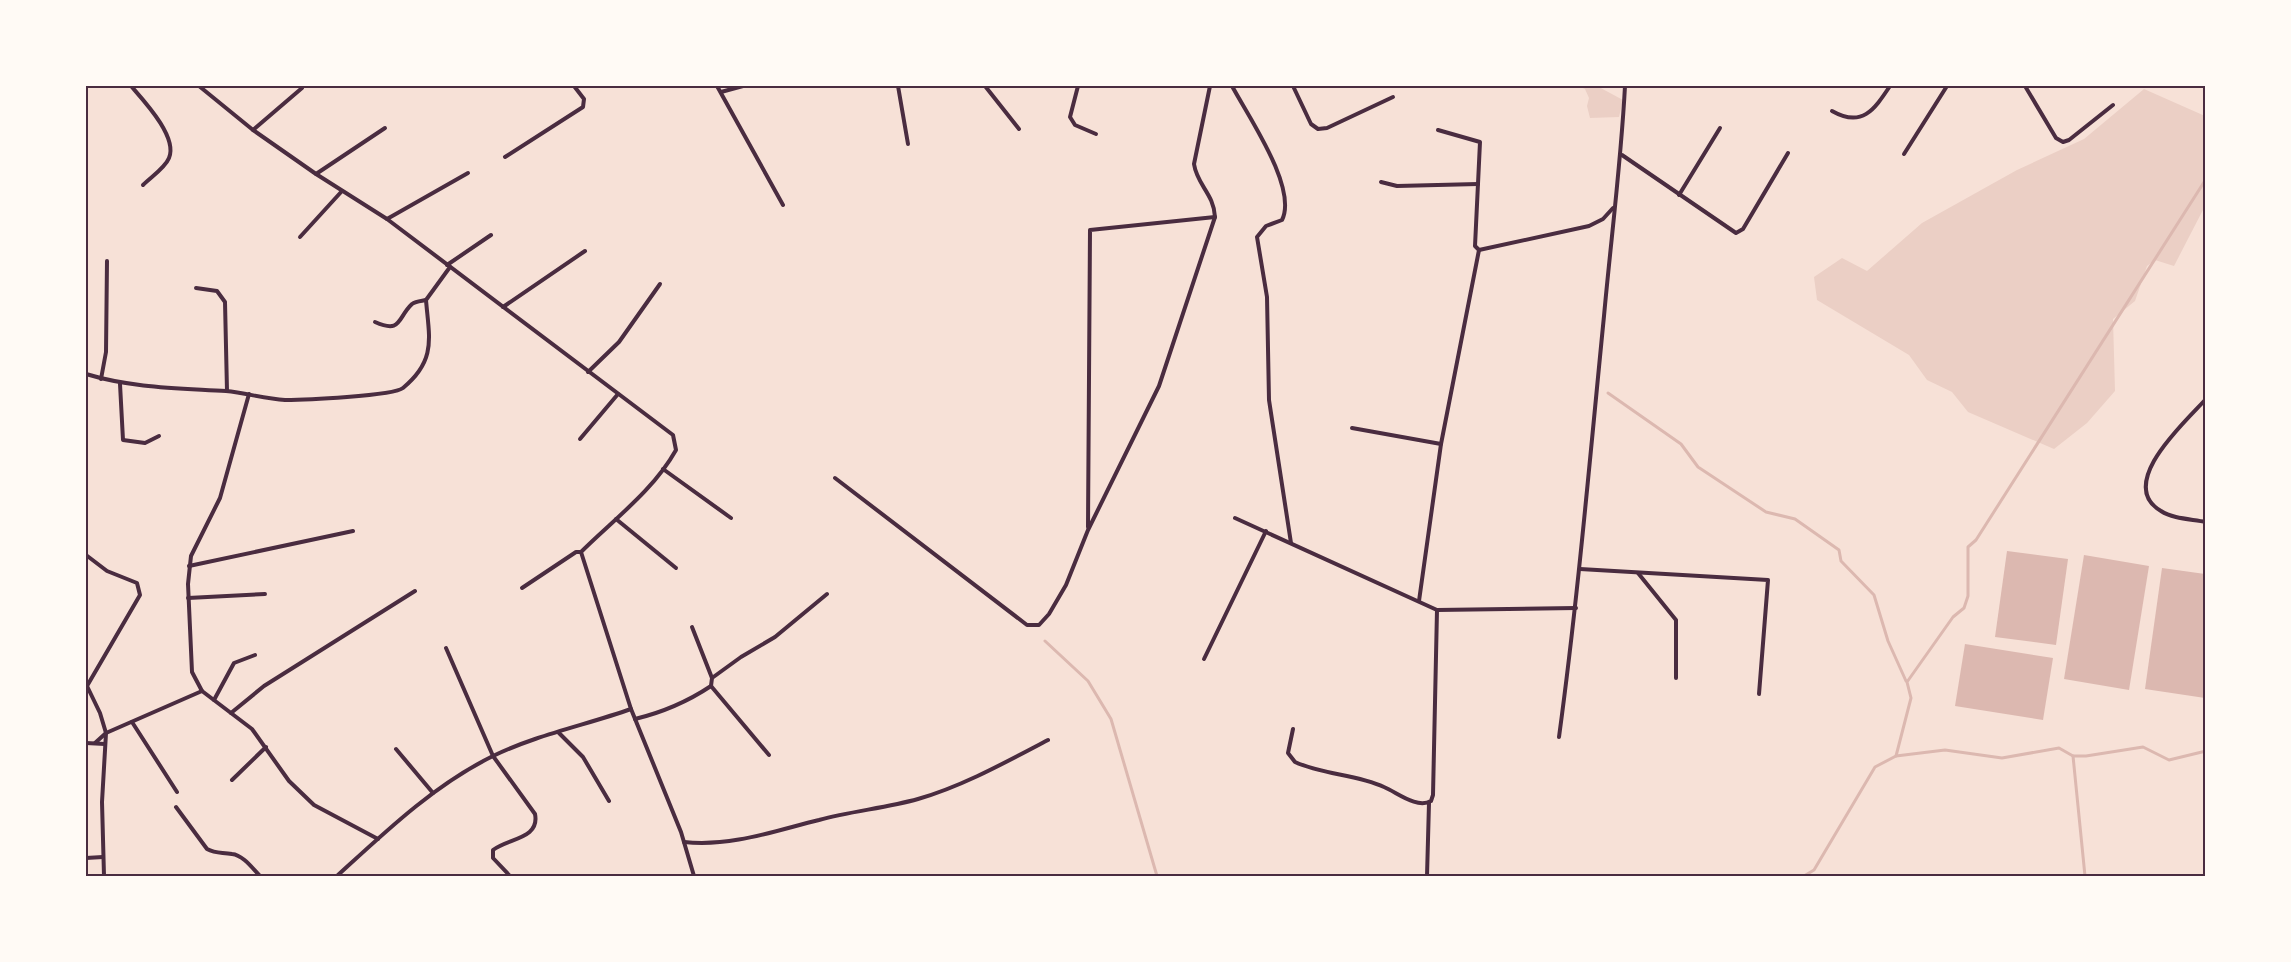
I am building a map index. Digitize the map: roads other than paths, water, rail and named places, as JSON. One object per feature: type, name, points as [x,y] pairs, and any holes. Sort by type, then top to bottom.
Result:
[{"type":"street","points":[[131,86],[158,121],[170,142],[170,157],[143,185]]},
{"type":"street","points":[[199,86],[253,130],[387,219],[673,435],[676,450],[663,469],[616,519],[581,552],[576,552],[522,588]]},
{"type":"street","points":[[505,157],[583,106],[584,99],[574,86]]},
{"type":"street","points":[[717,86],[783,205]]},
{"type":"street","points":[[721,92],[743,86]]},
{"type":"street","points":[[898,86],[908,144]]},
{"type":"street","points":[[985,86],[1019,129]]},
{"type":"street","points":[[1078,86],[1070,117],[1075,125],[1096,134]]},
{"type":"street","points":[[835,478],[1027,625],[1040,625],[1066,585],[1088,530],[1162,377],[1194,273],[1215,217],[1214,202],[1195,173],[1194,164],[1210,86]]},
{"type":"street","points":[[1232,86],[1282,181],[1287,211],[1282,220],[1266,226],[1257,237],[1267,297],[1269,400],[1291,543]]},
{"type":"street","points":[[1293,86],[1311,124],[1318,129],[1327,128],[1393,97]]},
{"type":"street","points":[[1559,737],[1576,608],[1614,206],[1622,155],[1625,86]]},
{"type":"street","points":[[1832,111],[1845,118],[1859,118],[1870,112],[1890,86]]},
{"type":"street","points":[[1904,154],[1947,86]]},
{"type":"street","points":[[2025,86],[2056,138],[2062,141],[2069,140],[2113,105]]},
{"type":"street","points":[[253,130],[302,88]]},
{"type":"street","points":[[316,174],[385,128]]},
{"type":"street","points":[[1679,195],[1720,128]]},
{"type":"street","points":[[1438,130],[1480,142],[1475,246],[1479,250]]},
{"type":"street","points":[[1622,155],[1732,232],[1739,233],[1788,153]]},
{"type":"street","points":[[387,219],[468,173]]},
{"type":"street","points":[[1381,182],[1397,186],[1478,184]]},
{"type":"street","points":[[300,237],[342,191]]},
{"type":"street","points":[[1479,250],[1589,226],[1604,219],[1614,206]]},
{"type":"street","points":[[1088,530],[1090,230],[1215,217]]},
{"type":"street","points":[[375,322],[392,327],[399,323],[411,305],[426,300],[449,266],[491,236]]},
{"type":"street","points":[[1419,601],[1441,444],[1479,250]]},
{"type":"street","points":[[503,307],[585,251]]},
{"type":"street","points":[[101,379],[106,352],[106,261]]},
{"type":"street","points":[[588,372],[627,331],[660,284]]},
{"type":"street","points":[[196,288],[217,291],[225,302],[227,391]]},
{"type":"street","points":[[86,374],[120,384],[227,391],[285,400],[385,393],[402,389],[419,370],[429,350],[431,341],[426,300]]},
{"type":"street","points":[[120,384],[123,440],[145,442],[159,436]]},
{"type":"street","points":[[249,394],[220,498],[199,536],[189,566],[188,598],[192,672],[202,691],[252,729],[289,781],[314,805],[378,839]]},
{"type":"street","points":[[580,439],[618,394]]},
{"type":"street","points":[[2205,399],[2148,469],[2146,487],[2157,509],[2163,513],[2205,522]]},
{"type":"street","points":[[1352,428],[1441,444]]},
{"type":"street","points":[[663,469],[731,518]]},
{"type":"street","points":[[1235,518],[1437,610],[1576,608]]},
{"type":"street","points":[[616,519],[676,568]]},
{"type":"street","points":[[189,566],[352,531]]},
{"type":"street","points":[[1204,659],[1266,531]]},
{"type":"street","points":[[581,552],[631,709],[684,842],[694,876]]},
{"type":"street","points":[[86,555],[107,571],[137,583],[140,587],[140,595],[86,686],[100,713],[106,733],[104,876]]},
{"type":"street","points":[[1580,569],[1768,580],[1759,694]]},
{"type":"street","points":[[1638,573],[1676,620],[1676,678]]},
{"type":"street","points":[[231,713],[264,686],[415,591]]},
{"type":"street","points":[[188,598],[265,594]]},
{"type":"street","points":[[712,678],[741,657],[775,638],[827,594]]},
{"type":"street","points":[[1427,876],[1429,802],[1433,795],[1437,610]]},
{"type":"street","points":[[692,627],[712,678],[711,686],[769,755]]},
{"type":"street","points":[[446,648],[493,756],[532,810],[536,820],[532,832],[493,850],[493,858],[510,876]]},
{"type":"street","points":[[214,700],[234,663],[255,655]]},
{"type":"street","points":[[635,718],[670,709],[711,686]]},
{"type":"street","points":[[95,743],[106,733],[202,691]]},
{"type":"street","points":[[337,876],[433,793],[493,756],[631,709]]},
{"type":"street","points":[[132,722],[177,792]]},
{"type":"street","points":[[1293,729],[1288,753],[1295,762],[1351,775],[1384,787],[1416,803],[1429,802]]},
{"type":"street","points":[[559,733],[583,757],[609,801]]},
{"type":"street","points":[[684,842],[714,843],[742,839],[856,811],[917,800],[969,780],[1048,741]]},
{"type":"street","points":[[86,742],[105,744]]},
{"type":"street","points":[[232,780],[266,747]]},
{"type":"street","points":[[396,749],[433,793]]},
{"type":"street","points":[[176,807],[207,849],[215,854],[234,854],[240,857],[260,876]]},
{"type":"street","points":[[86,858],[103,857]]},
{"type":"waterway","points":[[1896,756],[1911,698],[1907,682],[1953,617],[1964,608],[1968,596],[1968,547],[1976,540],[2206,179]]},
{"type":"waterway","points":[[1608,393],[1681,444],[1698,467],[1766,512],[1795,519],[1839,550],[1841,561],[1874,595],[1888,641],[1906,681]]},
{"type":"waterway","points":[[1045,641],[1088,681],[1111,719],[1157,876]]},
{"type":"waterway","points":[[1804,876],[1814,870],[1875,767],[1896,756],[1945,750],[2002,758],[2059,748],[2073,756],[2086,756],[2143,747],[2169,760],[2206,751]]},
{"type":"waterway","points":[[2073,756],[2085,876]]}]
